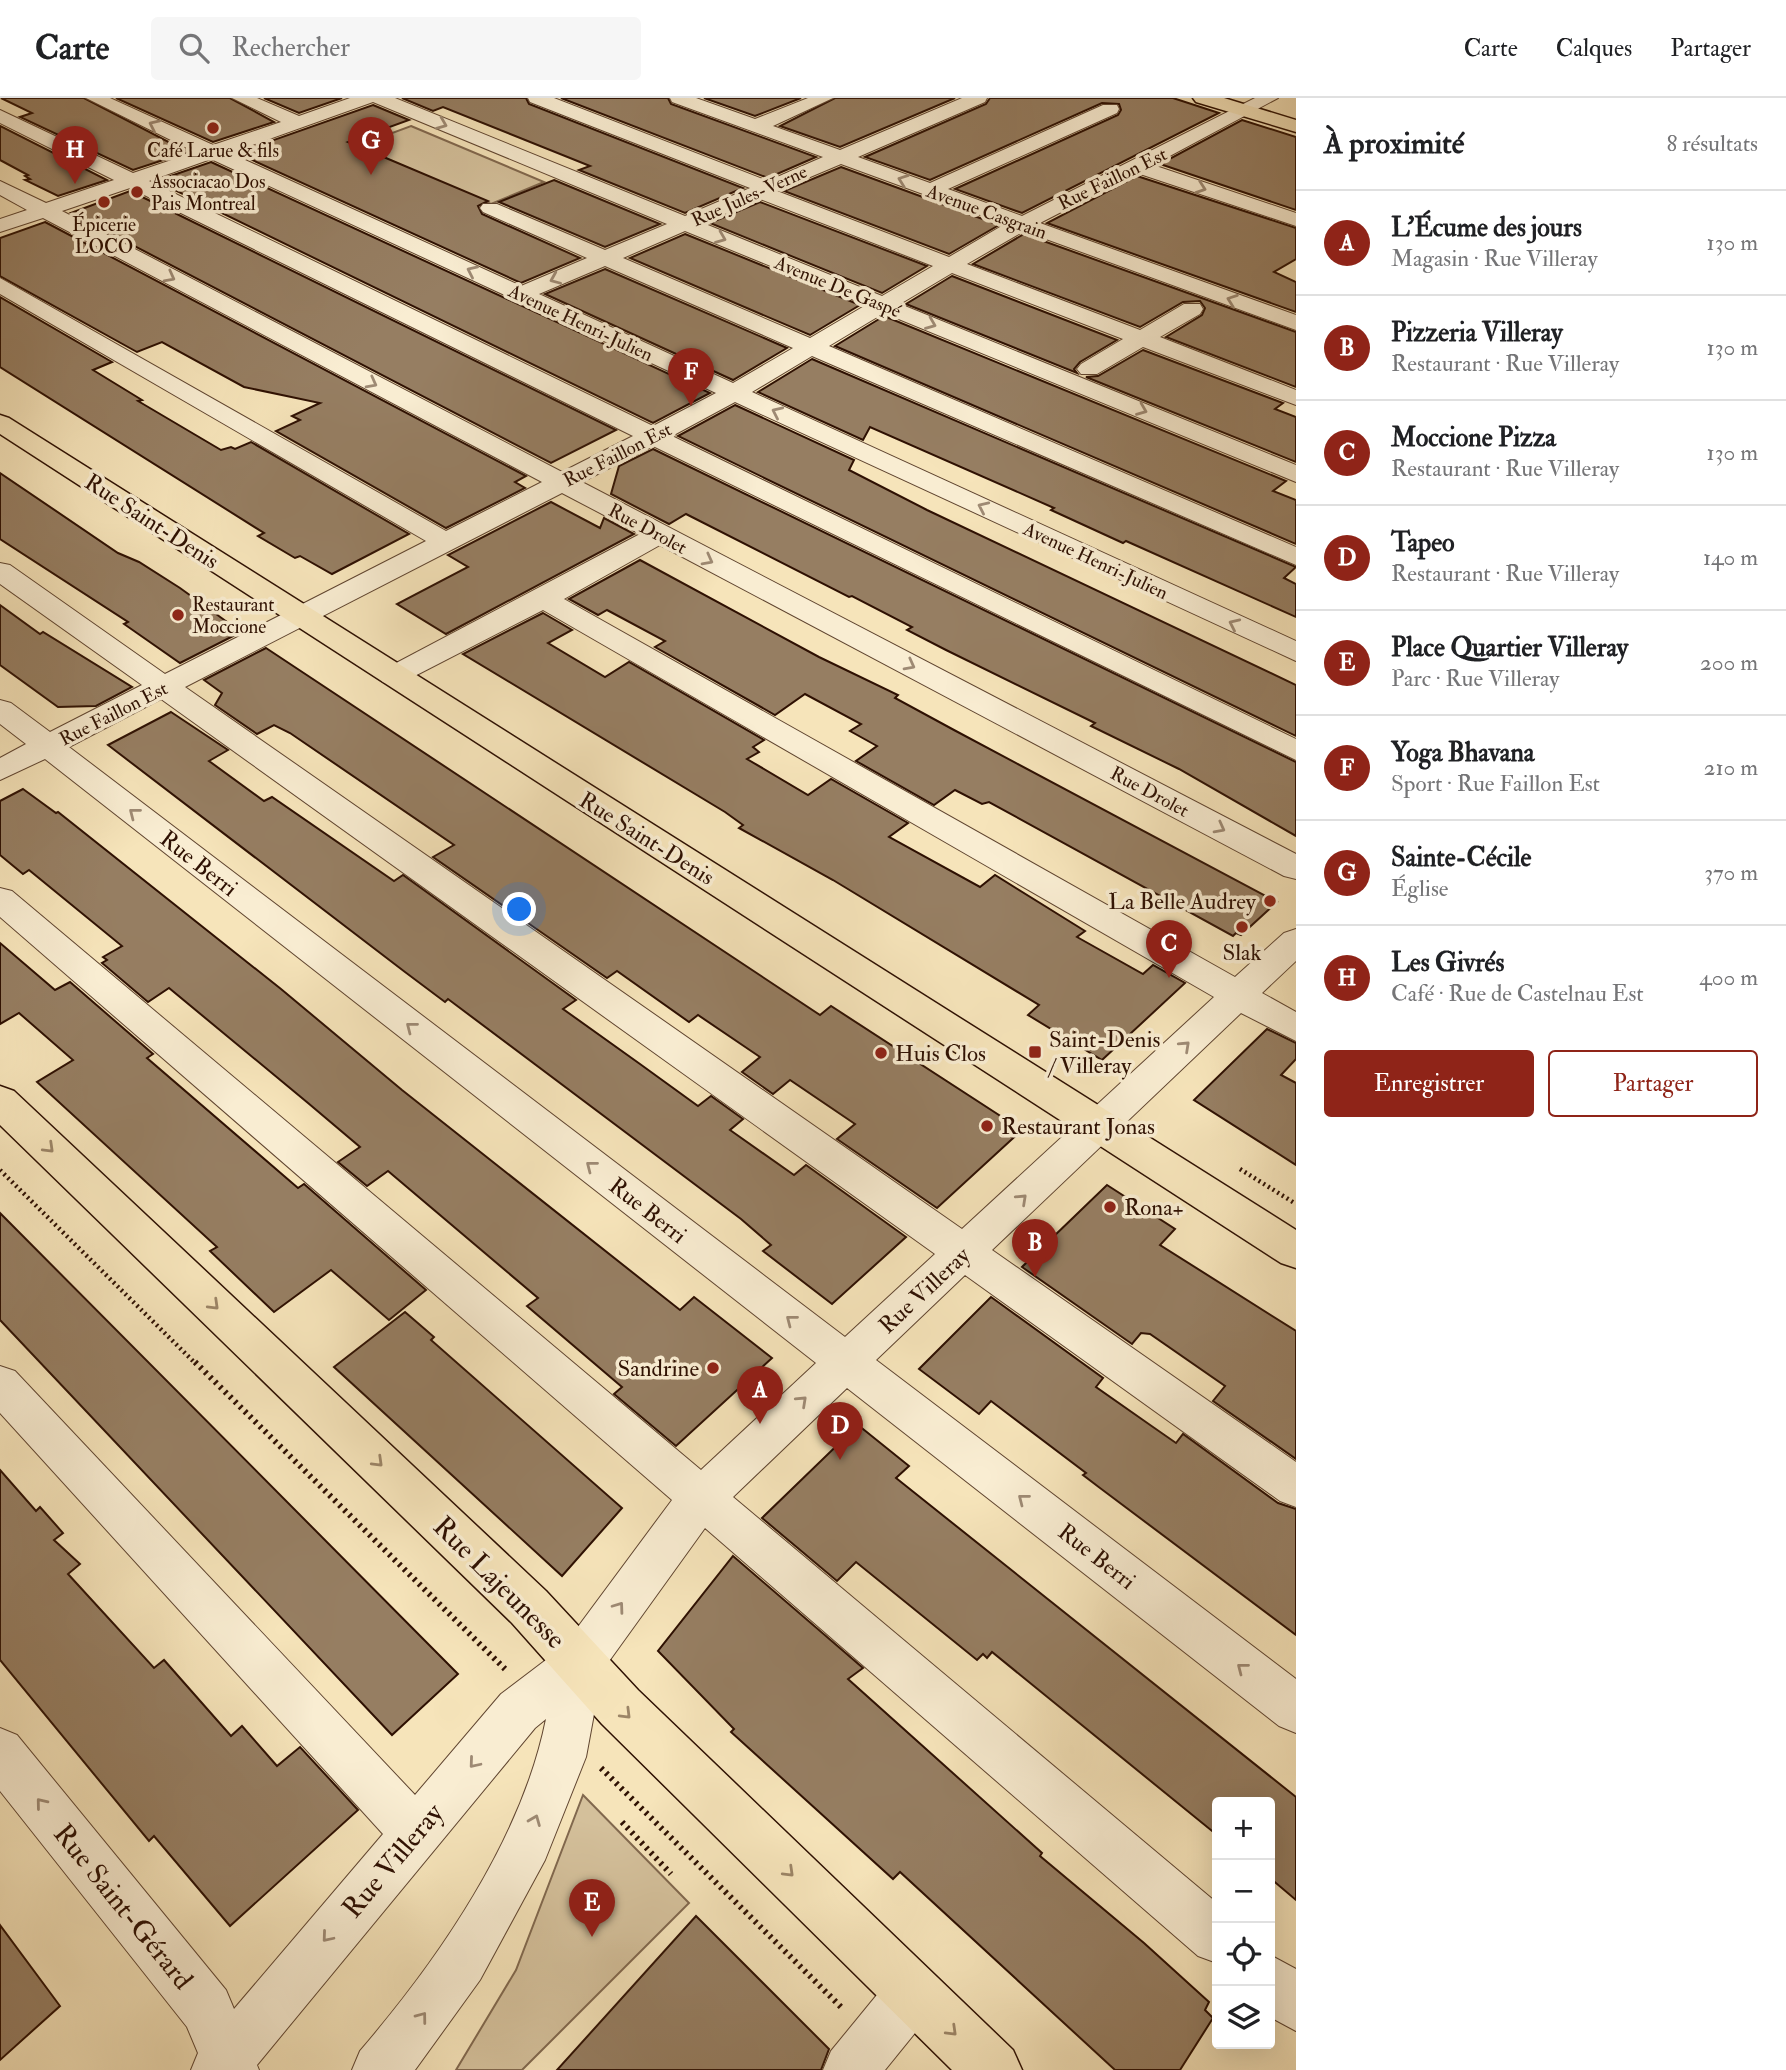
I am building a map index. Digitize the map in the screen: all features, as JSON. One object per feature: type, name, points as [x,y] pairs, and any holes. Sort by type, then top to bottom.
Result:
[{"type":"main road","points":[[1203,98],[1257,102],[1296,112]]},
{"type":"main road","points":[[1257,102],[1296,126]]},
{"type":"main road","name":"Rue Saint-Denis","points":[[0,423],[1296,1251]]},
{"type":"main road","name":"Rue Lajeunesse","points":[[0,1101],[540,1617],[620,1707],[993,2070]]},
{"type":"street","name":"Avenue Henri-Julien","points":[[95,98],[1296,652]]},
{"type":"street","points":[[241,98],[298,122]]},
{"type":"street","points":[[0,226],[368,98]]},
{"type":"street","name":"Avenue De Gaspé","points":[[379,98],[1296,474]]},
{"type":"street","points":[[537,98],[950,265],[1296,398]]},
{"type":"street","name":"Avenue Casgrain","points":[[679,98],[1296,323]]},
{"type":"street","points":[[756,126],[824,98]]},
{"type":"street","name":"Rue Jules-Verne","points":[[520,294],[978,98]]},
{"type":"street","name":"Rue Faillon Est","points":[[0,770],[734,393],[1021,223],[1257,102]]},
{"type":"street","points":[[930,190],[1110,109]]},
{"type":"street","points":[[0,116],[1296,751]]},
{"type":"street","points":[[1136,166],[1296,220]]},
{"type":"street","name":"Rue Drolet","points":[[0,187],[1296,868]]},
{"type":"street","points":[[490,208],[1296,557]]},
{"type":"street","points":[[0,285],[446,541]]},
{"type":"street","points":[[1089,369],[1192,309]]},
{"type":"street","points":[[393,676],[514,611],[545,599],[660,534]]},
{"type":"street","points":[[0,570],[1296,1487]]},
{"type":"street","points":[[545,599],[1296,1028]]},
{"type":"street","name":"Rue Berri","points":[[0,709],[1296,1709]]},
{"type":"street","points":[[0,899],[1212,1933]]},
{"type":"street","name":"Rue Villeray","points":[[226,2066],[415,1832],[518,1711],[580,1663],[654,1557],[701,1498],[1296,941]]},
{"type":"street","points":[[0,1384],[415,1832]]},
{"type":"street","name":"Rue Villeray","points":[[379,2070],[459,1966],[516,1868],[561,1757],[580,1663]]},
{"type":"street","name":"Rue Saint-Gérard","points":[[0,1752],[207,2009],[226,2066]]},
{"type":"street","points":[[1275,1986],[1296,2004]]},
{"type":"street","points":[[850,2070],[912,1993]]},
{"type":"path","points":[[0,1170],[493,1656]]},
{"type":"path","points":[[597,1764],[846,2011]]},
{"type":"path","points":[[622,1822],[671,1874]]},
{"type":"shaded area","points":[[411,126],[544,182],[491,204],[357,146]]},
{"type":"shaded area","points":[[583,1795],[689,1903],[522,2070],[456,2070],[516,1970]]},
{"type":"building","points":[[1,98],[84,98],[188,152],[133,170],[20,117],[32,113]]},
{"type":"building","points":[[116,98],[230,98],[274,122],[213,142]]},
{"type":"building","points":[[264,98],[342,98],[299,113]]},
{"type":"building","points":[[402,98],[526,98],[529,104],[743,188],[685,213],[579,170],[590,166],[443,107],[433,111]]},
{"type":"building","points":[[561,98],[668,98],[671,104],[816,157],[768,178]]},
{"type":"building","points":[[704,98],[801,98],[755,116]]},
{"type":"building","points":[[835,98],[955,98],[840,147],[780,126]]},
{"type":"building","points":[[990,98],[1173,98],[1219,113],[1022,213],[955,189],[1118,115],[1121,110],[1119,104],[1102,103],[930,180],[865,157],[986,104]]},
{"type":"building","points":[[373,105],[409,120],[348,142],[488,201],[478,206],[482,214],[580,258],[521,283],[237,153]]},
{"type":"building","points":[[1242,120],[1296,137],[1296,210],[1160,164]]},
{"type":"building","points":[[0,126],[107,180],[58,196],[25,180],[30,179],[25,176],[28,175],[0,160]]},
{"type":"building","points":[[211,162],[710,393],[653,423],[156,181]]},
{"type":"building","points":[[841,167],[999,225],[949,254],[784,191]]},
{"type":"building","points":[[1137,176],[1296,228],[1296,259],[1274,272],[1296,282],[1296,312],[1047,223]]},
{"type":"building","points":[[554,180],[660,224],[605,247],[499,202]]},
{"type":"building","points":[[130,191],[616,430],[551,463],[71,213]]},
{"type":"building","points":[[760,202],[927,266],[882,293],[710,223]]},
{"type":"building","points":[[45,222],[526,476],[515,482],[525,488],[446,528],[276,431],[300,420],[292,416],[320,403],[244,387],[162,342],[137,352],[0,276],[0,238]]},
{"type":"building","points":[[685,234],[860,305],[810,335],[630,258]]},
{"type":"building","points":[[1024,234],[1296,332],[1296,387],[1166,337],[1202,315],[1205,308],[1200,301],[1183,302],[1140,327],[973,264]]},
{"type":"building","points":[[605,269],[787,348],[733,380],[545,294]]},
{"type":"building","points":[[952,276],[1117,340],[1080,362],[1074,369],[1077,373],[906,304]]},
{"type":"building","points":[[0,297],[112,362],[93,370],[142,400],[138,401],[221,450],[231,447],[235,449],[251,442],[409,534],[332,574],[300,556],[295,558],[258,536],[264,533],[0,367]]},
{"type":"building","points":[[884,316],[1286,481],[1273,491],[1296,500],[1296,544],[835,346]]},
{"type":"building","points":[[1143,350],[1283,403],[1275,409],[1296,417],[1296,462],[1086,377],[1098,376]]},
{"type":"building","points":[[812,359],[1296,567],[1284,578],[1296,584],[1296,617],[1126,541],[1123,543],[1051,510],[1054,508],[870,427],[863,440],[758,392]]},
{"type":"building","points":[[735,405],[854,460],[849,470],[927,510],[1296,685],[1296,736],[678,436]]},
{"type":"building","points":[[653,449],[1296,762],[1296,836],[1179,769],[1091,726],[1095,723],[907,630],[912,627],[852,596],[849,597],[686,514],[669,524],[611,494],[619,466]]},
{"type":"building","points":[[0,473],[118,553],[139,562],[180,588],[241,632],[180,663],[124,624],[128,622],[0,539]]},
{"type":"building","points":[[551,502],[600,528],[604,518],[634,534],[446,634],[397,604],[468,567],[448,555]]},
{"type":"building","points":[[640,560],[819,657],[898,695],[895,698],[1277,902],[1241,935],[1236,933],[1233,936],[989,802],[982,804],[955,790],[934,805],[856,761],[877,746],[850,731],[861,724],[805,694],[775,715],[655,647],[665,641],[607,610],[598,615],[569,599]]},
{"type":"building","points":[[0,605],[40,634],[43,632],[132,687],[96,706],[58,707],[0,665]]},
{"type":"building","points":[[543,613],[572,630],[548,643],[605,677],[629,662],[764,740],[753,747],[759,752],[747,759],[808,795],[831,779],[908,823],[889,837],[980,887],[995,875],[1085,931],[1077,937],[1143,974],[1153,965],[1185,983],[1102,1060],[1028,1015],[1039,1005],[833,880],[739,828],[743,825],[725,812],[463,654]]},
{"type":"building","points":[[266,648],[820,1015],[831,1006],[1022,1130],[937,1208],[837,1139],[855,1124],[790,1080],[773,1094],[742,1072],[760,1057],[698,1015],[689,1022],[617,971],[607,978],[433,857],[454,845],[290,733],[274,725],[257,734],[215,705],[222,693],[204,680]]},
{"type":"building","points":[[171,712],[228,750],[209,761],[264,801],[272,797],[394,881],[403,875],[576,1000],[563,1009],[698,1106],[711,1096],[743,1119],[730,1130],[794,1175],[806,1165],[906,1237],[832,1304],[763,1251],[771,1245],[741,1219],[448,999],[445,1002],[108,745]]},
{"type":"building","points":[[23,789],[58,812],[680,1310],[694,1297],[772,1358],[676,1446],[614,1394],[622,1387],[527,1306],[538,1298],[388,1171],[367,1186],[338,1162],[360,1147],[308,1103],[169,988],[148,1002],[102,963],[107,960],[103,957],[122,946],[29,870],[23,874],[0,855],[0,801]]},
{"type":"building","points":[[0,943],[55,990],[70,982],[153,1054],[147,1058],[298,1188],[304,1184],[426,1290],[389,1320],[331,1270],[274,1312],[210,1251],[217,1247],[37,1082],[73,1060],[19,1013],[0,1024]]},
{"type":"building","points":[[1267,1029],[1296,1043],[1296,1059],[1281,1075],[1296,1083],[1296,1165],[1194,1100]]},
{"type":"building","points":[[1107,1185],[1175,1229],[1160,1245],[1296,1331],[1296,1459],[1213,1401],[1225,1386],[1150,1334],[1141,1333],[1132,1344],[1022,1267]]},
{"type":"building","points":[[0,1213],[458,1674],[392,1735],[0,1320]]},
{"type":"building","points":[[991,1297],[1103,1378],[1096,1387],[1176,1443],[1183,1434],[1278,1503],[1296,1509],[1296,1635],[1083,1475],[1086,1473],[991,1401],[979,1414],[919,1369]]},
{"type":"building","points":[[405,1312],[434,1337],[431,1340],[622,1508],[562,1576],[334,1367]]},
{"type":"building","points":[[858,1425],[909,1466],[896,1478],[1296,1797],[1296,1900],[1275,1882],[1275,1797],[1212,1797],[1212,1831],[992,1652],[987,1658],[983,1654],[977,1660],[856,1562],[837,1581],[762,1518]]},
{"type":"building","points":[[0,1470],[36,1511],[40,1507],[63,1533],[54,1540],[80,1564],[68,1574],[154,1668],[164,1660],[231,1736],[242,1726],[277,1766],[300,1747],[358,1810],[230,1926],[154,1836],[149,1841],[0,1660]]},
{"type":"building","points":[[733,1556],[863,1668],[848,1679],[1042,1853],[1040,1856],[1144,1943],[1209,2002],[1205,2010],[1212,2020],[1180,2070],[1115,2070],[900,1872],[893,1879],[731,1732],[734,1729],[658,1651]]},
{"type":"building","points":[[696,1916],[829,2049],[821,2070],[557,2070]]},
{"type":"building","points":[[0,1925],[60,2006],[0,2060]]},
{"type":"place","name":"Café Larue & fils","points":[[213,128]]},
{"type":"place","name":"Sainte-Cécile","points":[[371,175]]},
{"type":"place","name":"Les Givrés","points":[[75,184]]},
{"type":"place","name":"Associacao Dos Pais Montreal","points":[[137,192]]},
{"type":"place","name":"Épicerie LOCO","points":[[104,202]]},
{"type":"place","name":"Yoga Bhavana","points":[[691,406]]},
{"type":"place","name":"Restaurant Moccione","points":[[178,615]]},
{"type":"place","name":"La Belle Audrey","points":[[1270,901]]},
{"type":"place","name":"Slak","points":[[1242,927]]},
{"type":"place","name":"Moccione Pizza","points":[[1169,978]]},
{"type":"place","name":"Saint-Denis / Villeray","points":[[1035,1052]]},
{"type":"place","name":"Huis Clos","points":[[881,1053]]},
{"type":"place","name":"Restaurant Jonas","points":[[987,1126]]},
{"type":"place","name":"Rona+","points":[[1110,1207]]},
{"type":"place","name":"Pizzeria Villeray","points":[[1035,1277]]},
{"type":"place","name":"Sandrine","points":[[713,1368]]},
{"type":"place","name":"L'Écume des jours","points":[[760,1424]]},
{"type":"place","name":"Tapeo","points":[[840,1460]]},
{"type":"place","name":"Place Quartier Villeray","points":[[592,1937]]}]
